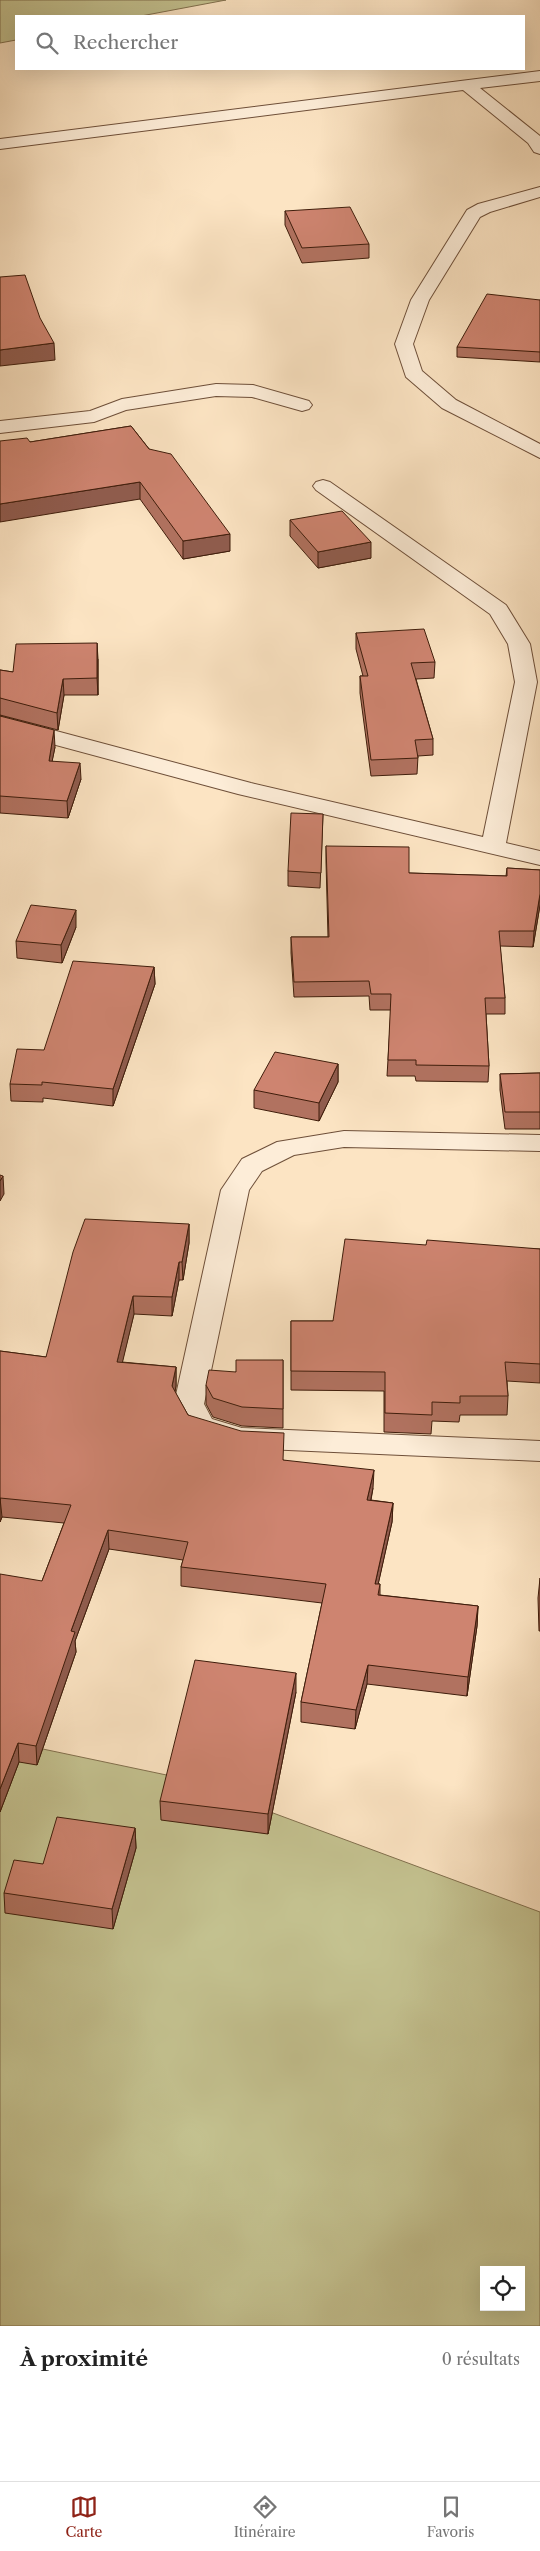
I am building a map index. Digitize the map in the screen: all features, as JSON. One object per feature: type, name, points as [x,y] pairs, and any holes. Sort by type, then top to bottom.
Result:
[{"type":"street","points":[[0,144],[466,86],[538,75]]},
{"type":"street","points":[[466,86],[535,140],[540,149]]},
{"type":"street","points":[[540,192],[484,208],[473,214],[420,300],[404,344],[413,373],[449,404],[540,452]]},
{"type":"street","points":[[0,427],[94,416],[122,405],[216,390],[253,391],[302,405]]},
{"type":"street","points":[[323,486],[498,610],[519,644],[533,676],[493,848]]},
{"type":"street","points":[[0,723],[246,789],[540,858]]},
{"type":"street","points":[[540,1143],[344,1139],[287,1148],[252,1165],[235,1190],[189,1404],[201,1426],[242,1438],[540,1450]]},
{"type":"shaded area","points":[[0,0],[226,0],[146,15],[15,15],[15,40],[0,43]]},
{"type":"shaded area","points":[[0,1740],[176,1777],[540,1912],[540,2326],[0,2326]]},
{"type":"building","points":[[350,207],[369,244],[302,248],[285,211]]},
{"type":"building","points":[[25,275],[40,318],[54,343],[0,350],[0,277]]},
{"type":"building","points":[[487,294],[540,300],[540,352],[457,347]]},
{"type":"building","points":[[131,426],[149,449],[171,454],[230,534],[183,541],[140,482],[0,504],[0,441],[27,438],[30,442]]},
{"type":"building","points":[[342,511],[371,542],[318,552],[290,520]]},
{"type":"building","points":[[424,629],[435,662],[411,663],[433,739],[415,740],[418,758],[371,760],[360,676],[368,676],[356,633]]},
{"type":"building","points":[[97,643],[97,678],[63,679],[57,713],[0,698],[0,670],[13,672],[16,644]]},
{"type":"building","points":[[0,716],[54,730],[49,761],[80,763],[67,801],[0,796]]},
{"type":"building","points":[[291,813],[323,814],[321,873],[288,871]]},
{"type":"building","points":[[326,846],[409,847],[409,873],[507,876],[507,868],[540,870],[540,894],[534,931],[499,931],[505,998],[485,998],[489,1066],[416,1065],[416,1060],[388,1060],[391,994],[371,994],[369,981],[294,982],[291,937],[329,937]]},
{"type":"building","points":[[31,905],[76,910],[61,945],[16,941]]},
{"type":"building","points":[[73,961],[154,967],[113,1089],[42,1082],[42,1085],[10,1084],[17,1049],[44,1050]]},
{"type":"building","points":[[275,1052],[338,1064],[319,1103],[254,1090]]},
{"type":"building","points":[[540,1073],[540,1112],[505,1112],[500,1074]]},
{"type":"building","points":[[85,1219],[189,1224],[182,1262],[179,1262],[172,1297],[133,1296],[117,1362],[176,1367],[172,1386],[188,1415],[241,1431],[284,1433],[283,1460],[374,1470],[367,1500],[393,1503],[375,1584],[380,1584],[378,1595],[478,1606],[468,1677],[368,1665],[356,1710],[301,1702],[326,1584],[181,1567],[188,1542],[108,1530],[71,1631],[75,1632],[36,1746],[18,1743],[0,1789],[0,1574],[42,1581],[71,1505],[0,1498],[0,1351],[46,1357],[73,1252]]},
{"type":"building","points":[[345,1239],[426,1245],[427,1240],[540,1249],[540,1364],[505,1362],[508,1396],[460,1396],[460,1403],[432,1402],[432,1415],[385,1413],[385,1372],[291,1371],[291,1321],[333,1321]]},
{"type":"building","points":[[236,1360],[283,1360],[283,1409],[242,1407],[213,1398],[206,1385],[209,1370],[236,1372]]},
{"type":"building","points":[[195,1660],[296,1673],[268,1814],[160,1801]]},
{"type":"building","points":[[57,1817],[135,1828],[112,1909],[4,1893],[14,1860],[43,1864]]}]
